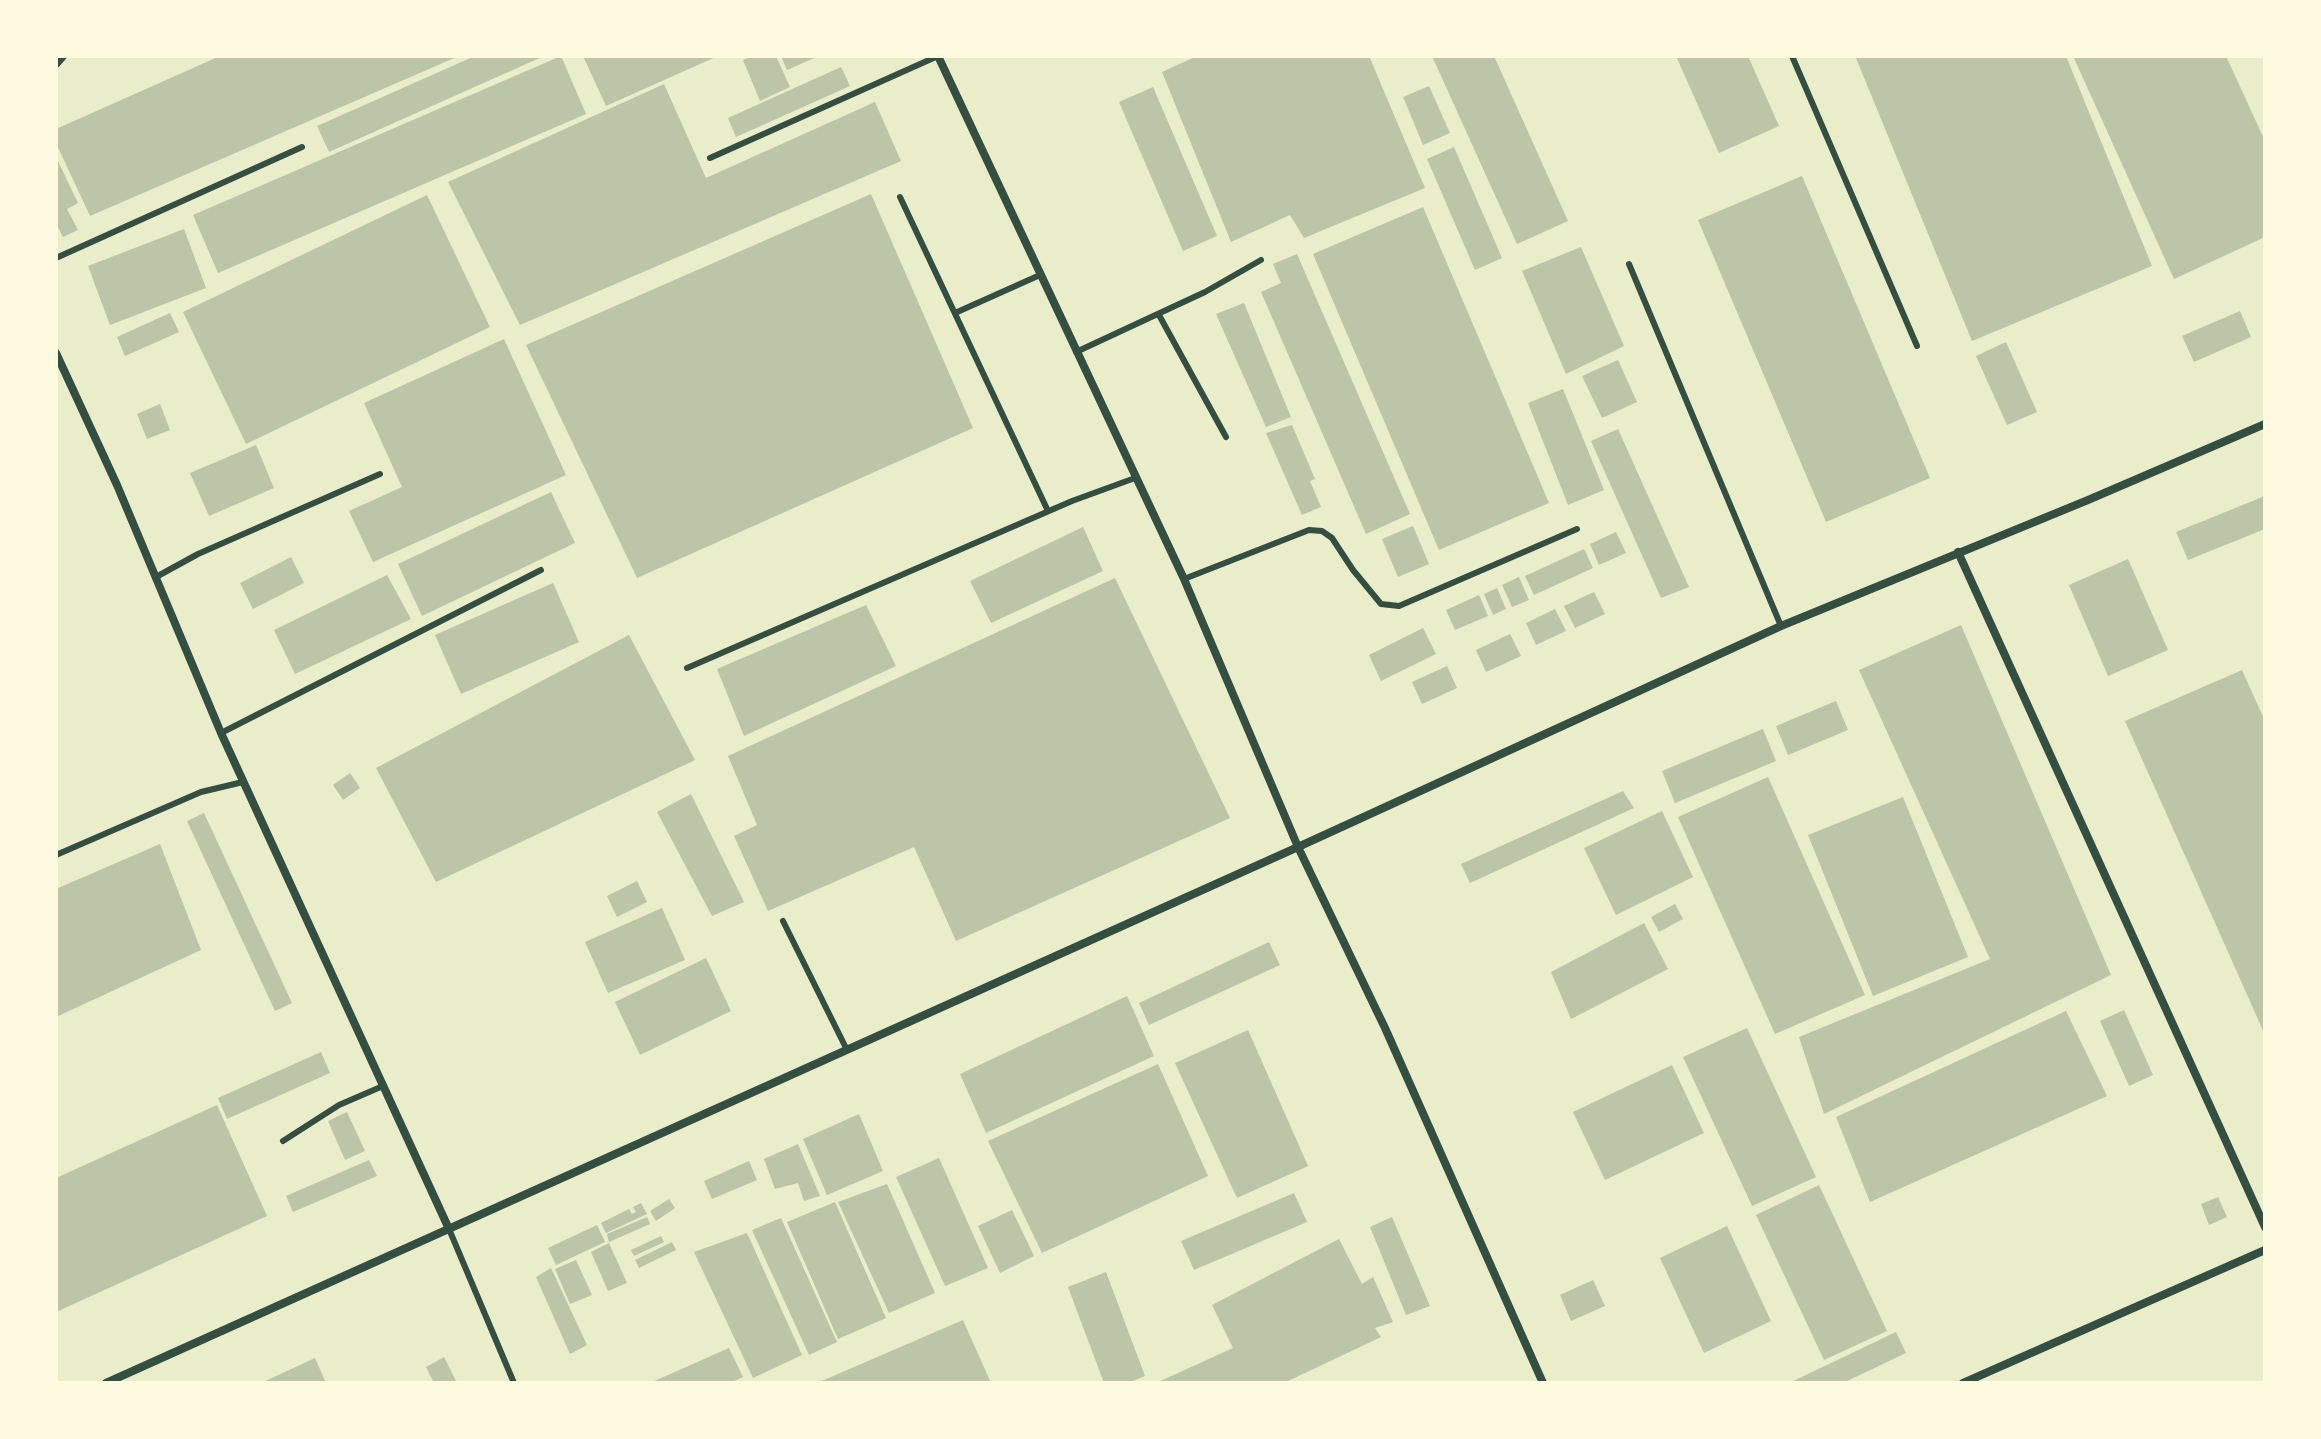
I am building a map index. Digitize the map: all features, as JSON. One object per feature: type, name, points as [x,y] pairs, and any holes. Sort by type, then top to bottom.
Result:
[{"type":"street","points":[[56,64],[63,56]]},
{"type":"street","points":[[938,56],[1184,579],[1298,847],[1385,1028],[1543,1383]]},
{"type":"street","points":[[56,353],[117,485],[221,733],[449,1229]]},
{"type":"street","points":[[106,1383],[1298,847],[1781,626],[2265,424]]},
{"type":"street","points":[[1958,552],[2265,1227]]},
{"type":"street","points":[[1963,1383],[2265,1250]]},
{"type":"lane","points":[[710,158],[938,56]]},
{"type":"lane","points":[[1792,56],[1917,346]]},
{"type":"lane","points":[[56,258],[302,147]]},
{"type":"lane","points":[[900,197],[1048,511]]},
{"type":"lane","points":[[1076,352],[1159,315],[1261,260]]},
{"type":"lane","points":[[1629,264],[1781,626]]},
{"type":"lane","points":[[955,313],[1040,275]]},
{"type":"lane","points":[[1159,315],[1226,437]]},
{"type":"lane","points":[[156,577],[198,554],[380,474]]},
{"type":"lane","points":[[687,668],[1048,511],[1135,478]]},
{"type":"lane","points":[[1184,579],[1309,530],[1322,531],[1332,538],[1381,604],[1399,606],[1577,529]]},
{"type":"lane","points":[[221,733],[541,570]]},
{"type":"lane","points":[[56,855],[201,792],[243,782]]},
{"type":"lane","points":[[783,921],[847,1050]]},
{"type":"lane","points":[[283,1141],[339,1105],[383,1086]]},
{"type":"lane","points":[[449,1229],[514,1383]]},
{"type":"building","points":[[220,56],[459,56],[90,216],[56,143],[56,129]]},
{"type":"building","points":[[475,56],[544,56],[329,152],[317,126]]},
{"type":"building","points":[[561,56],[586,114],[218,273],[193,215]]},
{"type":"building","points":[[583,56],[718,56],[606,106]]},
{"type":"building","points":[[753,56],[776,56],[790,87],[760,101],[743,60]]},
{"type":"building","points":[[781,56],[819,56],[787,70]]},
{"type":"building","points":[[1197,56],[1369,56],[1425,188],[1304,238],[1290,215],[1231,242],[1162,72]]},
{"type":"building","points":[[1432,56],[1494,56],[1568,221],[1517,244]]},
{"type":"building","points":[[1676,56],[1748,56],[1779,126],[1719,153]]},
{"type":"building","points":[[2066,56],[2152,266],[1972,341],[1856,58]]},
{"type":"building","points":[[2073,56],[2226,56],[2265,141],[2265,237],[2174,279]]},
{"type":"building","points":[[841,67],[850,86],[736,137],[728,118]]},
{"type":"building","points":[[664,84],[706,178],[875,102],[901,161],[520,325],[448,182]]},
{"type":"building","points":[[1429,86],[1450,133],[1423,145],[1403,97]]},
{"type":"building","points":[[1153,87],[1217,236],[1183,251],[1119,102]]},
{"type":"building","points":[[1454,147],[1502,258],[1475,270],[1427,159]]},
{"type":"building","points":[[56,157],[78,203],[67,209],[78,230],[63,237],[56,223]]},
{"type":"building","points":[[1802,176],[1930,478],[1826,522],[1698,220]]},
{"type":"building","points":[[871,194],[973,428],[637,578],[526,345]]},
{"type":"building","points":[[427,195],[490,327],[246,444],[183,312]]},
{"type":"building","points":[[1423,207],[1549,503],[1439,550],[1313,254]]},
{"type":"building","points":[[184,229],[206,288],[110,325],[88,266]]},
{"type":"building","points":[[1581,247],[1624,346],[1566,374],[1522,271]]},
{"type":"building","points":[[1297,254],[1410,514],[1366,534],[1261,292],[1281,283],[1273,264]]},
{"type":"building","points":[[1244,303],[1291,417],[1266,427],[1216,314]]},
{"type":"building","points":[[2240,311],[2251,337],[2194,362],[2182,336]]},
{"type":"building","points":[[170,313],[179,332],[125,356],[117,337]]},
{"type":"building","points":[[504,339],[566,475],[373,562],[349,511],[402,487],[364,403]]},
{"type":"building","points":[[2006,342],[2037,412],[2007,425],[1976,356]]},
{"type":"building","points":[[1618,360],[1637,402],[1602,418],[1582,376]]},
{"type":"building","points":[[1563,389],[1604,490],[1568,505],[1528,403]]},
{"type":"building","points":[[160,404],[170,430],[147,439],[137,414]]},
{"type":"building","points":[[1292,425],[1315,479],[1310,481],[1321,507],[1302,515],[1266,433]]},
{"type":"building","points":[[1618,429],[1689,587],[1661,598],[1591,441]]},
{"type":"building","points":[[256,445],[274,488],[209,516],[190,473]]},
{"type":"building","points":[[551,492],[575,543],[422,616],[398,564]]},
{"type":"building","points":[[2265,496],[2265,529],[2188,560],[2176,532]]},
{"type":"building","points":[[1413,526],[1429,564],[1398,577],[1382,539]]},
{"type":"building","points":[[1083,527],[1103,571],[991,623],[970,581]]},
{"type":"building","points":[[1616,532],[1626,553],[1599,565],[1590,544]]},
{"type":"building","points":[[1584,549],[1593,568],[1534,595],[1525,576]]},
{"type":"building","points":[[291,557],[304,583],[253,609],[240,583]]},
{"type":"building","points":[[2128,559],[2168,650],[2108,676],[2069,585]]},
{"type":"building","points":[[387,575],[411,619],[295,674],[274,630]]},
{"type":"building","points":[[1519,577],[1529,600],[1512,607],[1502,585]]},
{"type":"building","points":[[1115,578],[1230,818],[956,941],[914,847],[768,911],[734,836],[757,825],[728,756]]},
{"type":"building","points":[[553,583],[579,642],[461,694],[435,635]]},
{"type":"building","points":[[1497,588],[1506,609],[1493,615],[1484,594]]},
{"type":"building","points":[[1594,592],[1605,614],[1575,628],[1564,606]]},
{"type":"building","points":[[1479,595],[1488,616],[1455,630],[1446,610]]},
{"type":"building","points":[[866,605],[896,666],[744,736],[717,669]]},
{"type":"building","points":[[1555,609],[1566,631],[1536,645],[1526,623]]},
{"type":"building","points":[[1961,625],[2111,975],[1824,1114],[1799,1037],[1990,959],[1859,670]]},
{"type":"building","points":[[1423,628],[1436,654],[1381,681],[1369,655]]},
{"type":"building","points":[[1510,634],[1521,656],[1486,672],[1476,650]]},
{"type":"building","points":[[629,635],[695,760],[436,882],[376,768]]},
{"type":"building","points":[[1447,666],[1457,688],[1422,704],[1412,682]]},
{"type":"building","points":[[2242,670],[2265,721],[2265,1035],[2125,721]]},
{"type":"building","points":[[1836,701],[1848,730],[1788,755],[1776,726]]},
{"type":"building","points":[[1763,729],[1776,761],[1675,803],[1662,771]]},
{"type":"building","points":[[350,773],[360,788],[343,800],[333,785]]},
{"type":"building","points":[[1768,777],[1865,995],[1775,1034],[1678,817]]},
{"type":"building","points":[[1623,791],[1634,808],[1470,883],[1461,864]]},
{"type":"building","points":[[691,794],[744,902],[712,916],[657,812]]},
{"type":"building","points":[[1903,797],[1968,957],[1873,996],[1808,835]]},
{"type":"building","points":[[1662,811],[1693,877],[1616,915],[1584,848]]},
{"type":"building","points":[[204,813],[292,1003],[275,1011],[187,821]]},
{"type":"building","points":[[160,844],[201,950],[56,1017],[56,889]]},
{"type":"building","points":[[637,881],[647,902],[617,917],[607,896]]},
{"type":"building","points":[[1675,904],[1683,919],[1659,932],[1651,917]]},
{"type":"building","points":[[662,908],[685,960],[608,993],[585,942]]},
{"type":"building","points":[[1644,923],[1668,969],[1571,1019],[1551,972]]},
{"type":"building","points":[[1269,942],[1280,965],[1149,1025],[1139,1003]]},
{"type":"building","points":[[706,958],[731,1011],[640,1055],[615,1002]]},
{"type":"building","points":[[1127,996],[1154,1056],[986,1133],[960,1074]]},
{"type":"building","points":[[2124,1010],[2153,1075],[2129,1086],[2100,1021]]},
{"type":"building","points":[[2066,1011],[2107,1096],[1870,1202],[1836,1117]]},
{"type":"building","points":[[1747,1028],[1816,1177],[1752,1206],[1683,1057]]},
{"type":"building","points":[[1248,1030],[1308,1166],[1237,1198],[1175,1063]]},
{"type":"building","points":[[321,1052],[330,1073],[227,1119],[218,1098]]},
{"type":"building","points":[[1158,1064],[1208,1176],[1042,1253],[988,1141]]},
{"type":"building","points":[[1672,1065],[1704,1133],[1605,1180],[1573,1112]]},
{"type":"building","points":[[217,1105],[267,1216],[56,1312],[56,1178]]},
{"type":"building","points":[[347,1112],[365,1151],[345,1160],[328,1121]]},
{"type":"building","points":[[859,1114],[883,1171],[827,1195],[803,1139]]},
{"type":"building","points":[[798,1144],[820,1196],[804,1201],[798,1183],[775,1189],[764,1159]]},
{"type":"building","points":[[939,1158],[988,1268],[945,1286],[896,1177]]},
{"type":"building","points":[[369,1160],[377,1176],[293,1212],[286,1196]]},
{"type":"building","points":[[749,1161],[757,1180],[712,1199],[704,1181]]},
{"type":"building","points":[[887,1184],[935,1293],[889,1313],[838,1202]]},
{"type":"building","points":[[1819,1185],[1887,1331],[1824,1360],[1756,1215]]},
{"type":"building","points":[[1294,1193],[1307,1222],[1194,1270],[1181,1241]]},
{"type":"building","points":[[2218,1197],[2227,1217],[2209,1225],[2201,1204]]},
{"type":"building","points":[[669,1199],[675,1208],[656,1221],[650,1211]]},
{"type":"building","points":[[835,1202],[886,1318],[838,1339],[787,1222]]},
{"type":"building","points":[[641,1203],[647,1214],[606,1233],[601,1223],[629,1209],[632,1214],[636,1212],[633,1207]]},
{"type":"building","points":[[1012,1210],[1034,1256],[1000,1273],[978,1226]]},
{"type":"building","points":[[647,1217],[650,1224],[609,1242],[607,1234]]},
{"type":"building","points":[[1392,1217],[1430,1306],[1406,1315],[1370,1227]]},
{"type":"building","points":[[781,1218],[837,1342],[809,1355],[752,1230]]},
{"type":"building","points":[[597,1225],[605,1242],[556,1265],[548,1248]]},
{"type":"building","points":[[1727,1226],[1771,1321],[1704,1353],[1660,1258]]},
{"type":"building","points":[[747,1233],[802,1355],[753,1378],[694,1252]]},
{"type":"building","points":[[661,1236],[664,1242],[634,1256],[631,1250]]},
{"type":"building","points":[[1339,1239],[1362,1284],[1373,1277],[1393,1322],[1375,1328],[1381,1337],[1284,1383],[1156,1383],[1233,1348],[1212,1305]]},
{"type":"building","points":[[672,1242],[676,1250],[639,1268],[635,1260]]},
{"type":"building","points":[[609,1243],[627,1283],[608,1291],[591,1252]]},
{"type":"building","points":[[576,1260],[592,1295],[570,1304],[555,1269]]},
{"type":"building","points":[[551,1268],[587,1345],[570,1354],[536,1277]]},
{"type":"building","points":[[1106,1272],[1145,1376],[1128,1383],[1104,1383],[1068,1287]]},
{"type":"building","points":[[1593,1280],[1605,1306],[1571,1321],[1560,1295]]},
{"type":"building","points":[[963,1320],[991,1383],[817,1383]]},
{"type":"building","points":[[1896,1332],[1906,1353],[1843,1383],[1789,1383]]},
{"type":"building","points":[[729,1348],[743,1377],[730,1383],[650,1383]]},
{"type":"building","points":[[444,1357],[457,1383],[434,1383],[426,1367]]},
{"type":"building","points":[[315,1358],[326,1383],[261,1383]]}]
